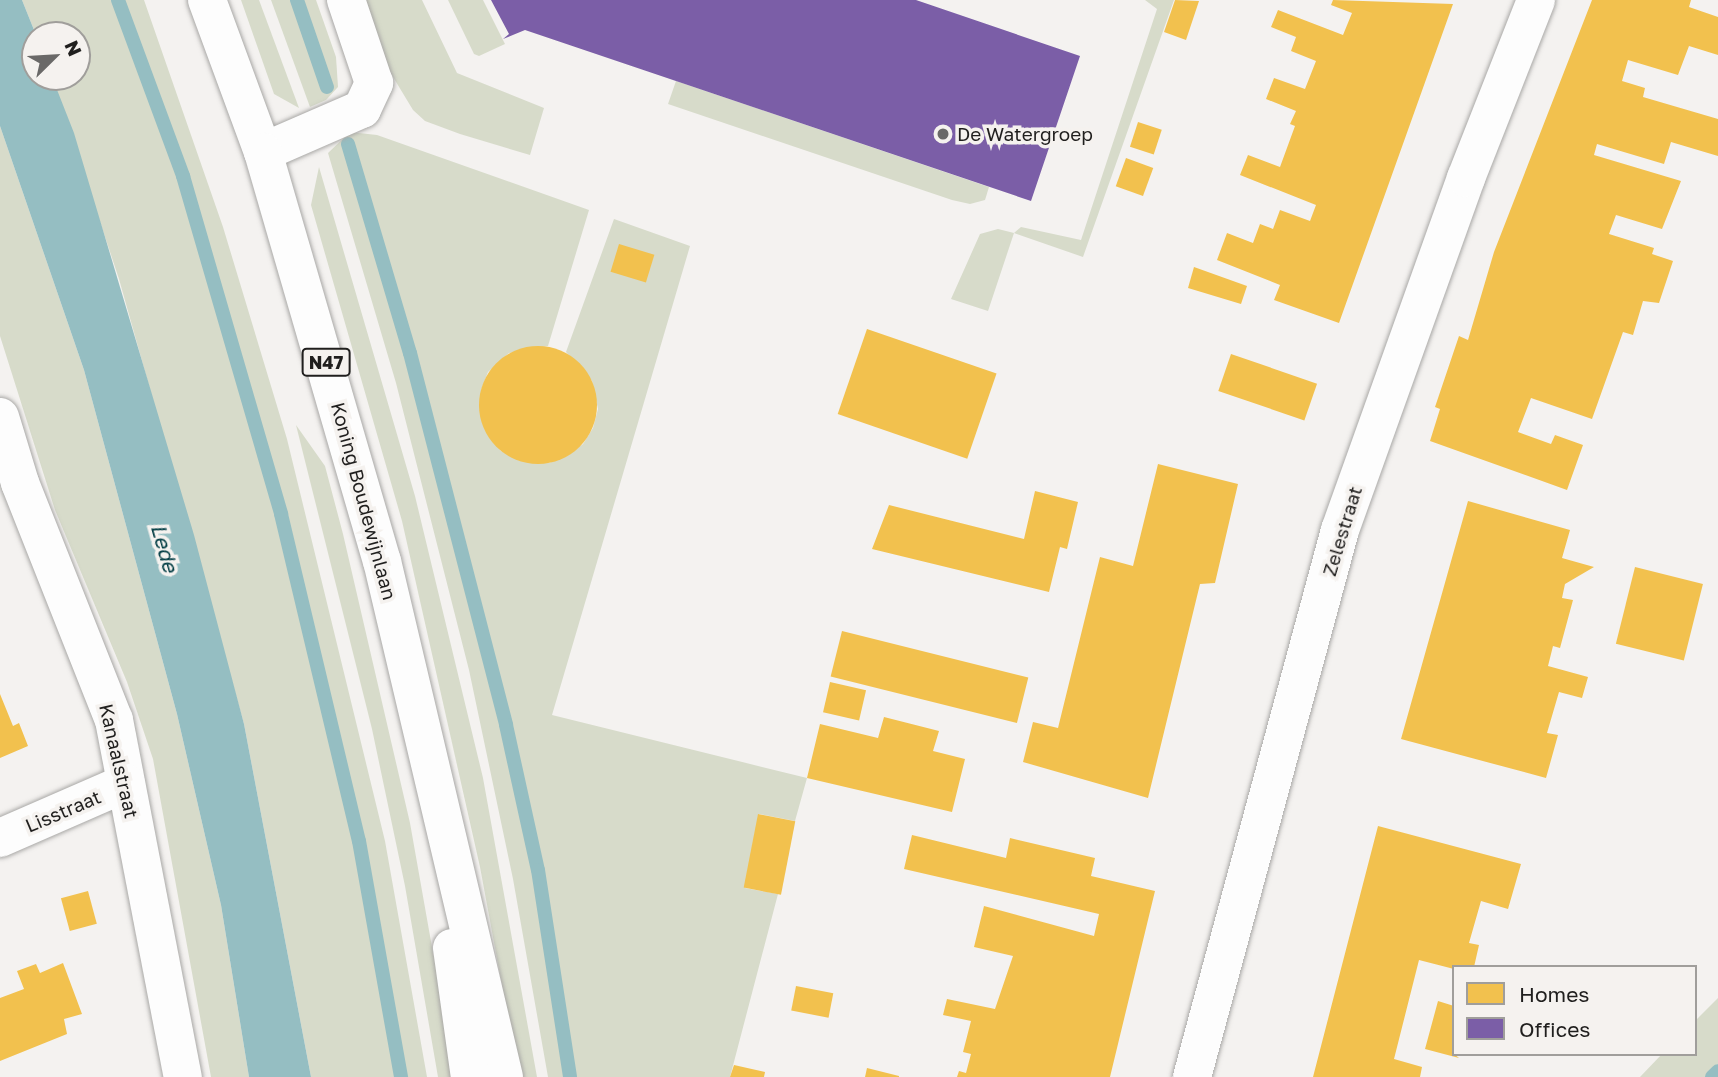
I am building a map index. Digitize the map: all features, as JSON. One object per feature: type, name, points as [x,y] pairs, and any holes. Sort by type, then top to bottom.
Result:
[{"type":"street","name":"Koning Boudewijnlaan","points":[[207,0],[263,152],[382,561],[504,1077]]},
{"type":"street","points":[[263,152],[362,109],[374,83],[346,0]]},
{"type":"street","name":"Zelestraat","points":[[1192,1077],[1340,530],[1466,178],[1536,0]]},
{"type":"street","name":"Kanaalstraat","points":[[0,417],[20,483],[114,720],[183,1077]]},
{"type":"street","name":"Koning Boudewijnlaan","points":[[421,732],[470,1077]]},
{"type":"street","name":"Lisstraat","points":[[0,838],[126,783]]},
{"type":"green space","points":[[22,0],[144,0],[223,227],[287,439],[385,841],[427,1077],[311,1077],[244,724],[119,279],[57,91],[91,91],[91,21],[30,21]]},
{"type":"green space","points":[[241,0],[259,0],[299,108],[274,94]]},
{"type":"green space","points":[[271,0],[316,0],[336,57],[338,87],[326,100],[310,107]]},
{"type":"green space","points":[[364,0],[422,0],[457,73],[544,108],[530,155],[425,121],[413,110],[390,72]]},
{"type":"green space","points":[[448,0],[483,0],[505,44],[479,56],[474,54]]},
{"type":"green space","points":[[1145,0],[1174,0],[1083,257],[1014,233],[1021,227],[1081,240],[1157,9]]},
{"type":"green space","points":[[676,81],[989,187],[985,200],[970,204],[952,200],[668,104]]},
{"type":"green space","points":[[0,126],[84,370],[177,714],[221,905],[249,1077],[211,1077],[153,759],[127,682],[55,510],[0,336]]},
{"type":"green space","points":[[350,132],[377,135],[589,210],[548,346],[509,353],[488,372],[481,390],[484,428],[501,451],[520,461],[549,463],[567,456],[583,444],[593,428],[598,409],[592,381],[566,352],[614,219],[690,246],[552,715],[807,778],[795,821],[759,814],[745,888],[778,894],[730,1077],[548,1077],[513,879],[469,670],[396,383],[328,153]]},
{"type":"green space","points":[[319,167],[415,496],[483,778],[537,1077],[519,1077],[480,867],[402,521],[311,205]]},
{"type":"green space","points":[[998,229],[1014,233],[988,311],[951,299],[980,234]]},
{"type":"green space","points":[[296,425],[325,466],[343,534],[410,823],[455,1077],[438,1077],[405,886],[372,729]]},
{"type":"green space","points":[[1718,998],[1718,1077],[1640,1077],[1660,1056],[1697,1056],[1697,1019]]},
{"type":"water","name":"Lede","points":[[0,0],[22,0],[30,21],[21,21],[21,91],[58,91],[74,133],[194,535],[244,724],[311,1077],[249,1077],[221,905],[177,714],[84,370],[0,126]]},
{"type":"building: Homes","points":[[1175,0],[1199,1],[1186,40],[1164,32]]},
{"type":"building: Homes","points":[[1333,0],[1453,4],[1339,323],[1274,300],[1280,285],[1217,260],[1227,233],[1253,243],[1260,224],[1273,229],[1280,210],[1310,221],[1316,205],[1240,175],[1248,155],[1280,167],[1295,126],[1290,124],[1296,111],[1266,99],[1274,78],[1305,89],[1316,61],[1291,51],[1296,37],[1271,27],[1278,10],[1343,35],[1352,13],[1331,5]]},
{"type":"building: Homes","points":[[1592,0],[1691,0],[1689,7],[1718,17],[1718,55],[1689,46],[1678,75],[1628,60],[1622,81],[1645,88],[1643,97],[1718,119],[1718,156],[1671,142],[1664,164],[1597,144],[1594,155],[1681,181],[1662,229],[1616,215],[1609,234],[1654,248],[1652,254],[1673,261],[1659,303],[1643,301],[1633,335],[1623,332],[1592,419],[1531,398],[1518,432],[1551,444],[1555,435],[1583,445],[1567,490],[1430,441],[1440,409],[1435,407],[1459,336],[1468,340],[1494,252]]},
{"type":"building: Homes","points":[[1138,122],[1162,130],[1154,154],[1130,147]]},
{"type":"building: Homes","points":[[1126,158],[1153,168],[1143,196],[1116,186]]},
{"type":"building: Homes","points":[[619,244],[654,255],[646,283],[611,272]]},
{"type":"building: Homes","points":[[1194,267],[1247,286],[1241,304],[1188,288]]},
{"type":"building: Homes","points":[[867,329],[997,374],[967,459],[838,414]]},
{"type":"building: Homes","points":[[538,346],[561,350],[580,363],[593,382],[597,405],[593,428],[580,447],[561,460],[538,464],[515,460],[496,447],[483,428],[479,405],[483,382],[496,363],[515,350]]},
{"type":"building: Homes","points":[[1231,354],[1317,384],[1304,421],[1218,391]]},
{"type":"building: Homes","points":[[1158,464],[1238,484],[1215,583],[1200,584],[1148,798],[1023,762],[1033,722],[1058,728],[1100,557],[1133,566]]},
{"type":"building: Homes","points":[[1035,491],[1078,502],[1067,549],[1060,547],[1049,592],[872,549],[889,505],[1024,539]]},
{"type":"building: Homes","points":[[1468,501],[1570,530],[1562,558],[1594,567],[1565,584],[1562,598],[1573,600],[1560,648],[1553,646],[1548,666],[1588,677],[1582,698],[1559,692],[1547,733],[1558,735],[1546,778],[1401,739]]},
{"type":"building: Homes","points":[[1635,567],[1703,584],[1684,661],[1616,644]]},
{"type":"building: Homes","points":[[842,631],[1028,677],[1017,723],[831,677]]},
{"type":"building: Homes","points":[[830,682],[866,690],[859,721],[823,712]]},
{"type":"building: Homes","points":[[0,694],[13,726],[19,723],[28,746],[0,758]]},
{"type":"building: Homes","points":[[884,717],[939,731],[933,751],[965,759],[952,812],[807,778],[820,724],[878,738]]},
{"type":"building: Homes","points":[[758,814],[795,821],[781,895],[744,888]]},
{"type":"building: Homes","points":[[1378,826],[1521,864],[1508,909],[1481,901],[1469,943],[1479,945],[1474,965],[1452,965],[1452,968],[1419,960],[1394,1059],[1422,1067],[1420,1077],[1313,1077]]},
{"type":"building: Homes","points":[[912,835],[1006,858],[1010,838],[1095,858],[1091,876],[1155,891],[1110,1077],[957,1077],[959,1071],[966,1073],[971,1054],[963,1052],[971,1021],[943,1015],[947,999],[995,1009],[1013,956],[974,947],[984,906],[1094,936],[1099,914],[904,869]]},
{"type":"building: Homes","points":[[88,891],[97,924],[70,931],[61,898]]},
{"type":"building: Homes","points":[[63,963],[82,1014],[64,1019],[67,1034],[0,1061],[0,998],[24,989],[17,971],[36,964],[40,973]]},
{"type":"building: Homes","points":[[796,986],[833,993],[829,1018],[791,1011]]},
{"type":"building: Homes","points":[[1438,1001],[1452,1005],[1452,1056],[1459,1058],[1425,1049]]},
{"type":"building: Homes","points":[[734,1065],[765,1072],[764,1077],[730,1077]]},
{"type":"building: Homes","points":[[867,1068],[899,1076],[899,1077],[865,1077]]},
{"type":"building: Offices","name":"De Watergroep","points":[[491,0],[916,0],[1080,56],[1031,201],[525,30],[503,39],[509,34]]},
{"type":"waterway","points":[[118,0],[183,176],[281,514],[359,841],[401,1077]]},
{"type":"waterway","points":[[297,0],[327,87]]},
{"type":"waterway","points":[[348,144],[410,353],[506,725],[538,870],[570,1077]]},
{"type":"waterway","points":[[1712,1077],[1718,1071]]},
{"type":"place","name":"De Watergroep","points":[[943,134]]}]
